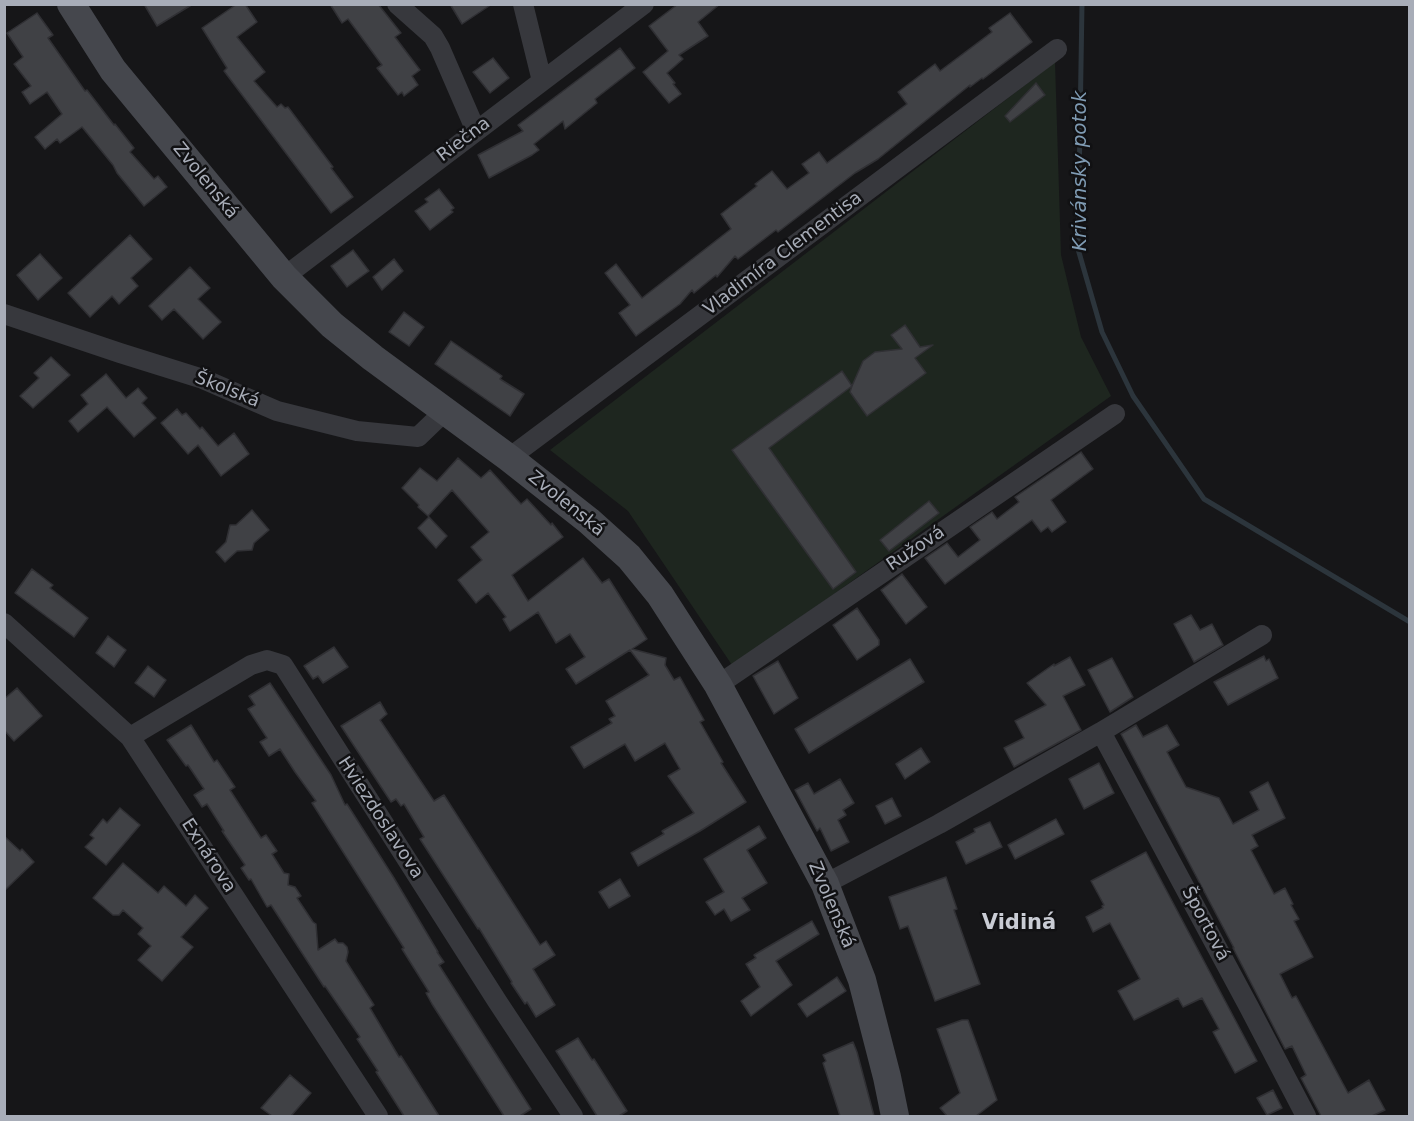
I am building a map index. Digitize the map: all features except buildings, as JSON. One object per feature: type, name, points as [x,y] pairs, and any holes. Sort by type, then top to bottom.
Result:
[{"type":"street","name":"Zvolenská","points":[[71,4],[113,70],[284,277],[332,325],[372,358],[509,458],[589,520],[629,557],[660,595],[718,686],[825,884],[862,980],[895,1116]]},
{"type":"street","points":[[397,4],[433,36],[476,131]]},
{"type":"street","points":[[524,4],[542,81]]},
{"type":"street","name":"Riečna","points":[[284,277],[644,4]]},
{"type":"street","name":"Vladimíra Clementisa","points":[[509,458],[1057,49]]},
{"type":"street","name":"Školská","points":[[4,314],[203,379],[277,411],[357,431],[418,437],[445,411]]},
{"type":"street","name":"Ružová","points":[[718,686],[1115,414]]},
{"type":"street","name":"Exnárova","points":[[4,623],[130,737],[378,1116]]},
{"type":"street","points":[[825,884],[939,824],[1101,732],[1262,636]]},
{"type":"street","name":"Hviezdoslavova","points":[[130,737],[251,665],[267,660],[283,665],[573,1116]]},
{"type":"street","name":"Športová","points":[[1101,732],[1306,1116]]},
{"type":"shaded area","points":[[1055,62],[1061,255],[1081,337],[1111,396],[732,665],[628,511],[550,450]]},
{"type":"waterway","name":"Krivánsky potok","points":[[1082,4],[1078,249],[1102,332],[1133,396],[1204,499],[1410,622]]},
{"type":"district","name":"Vidiná","points":[[1019,924]]}]
